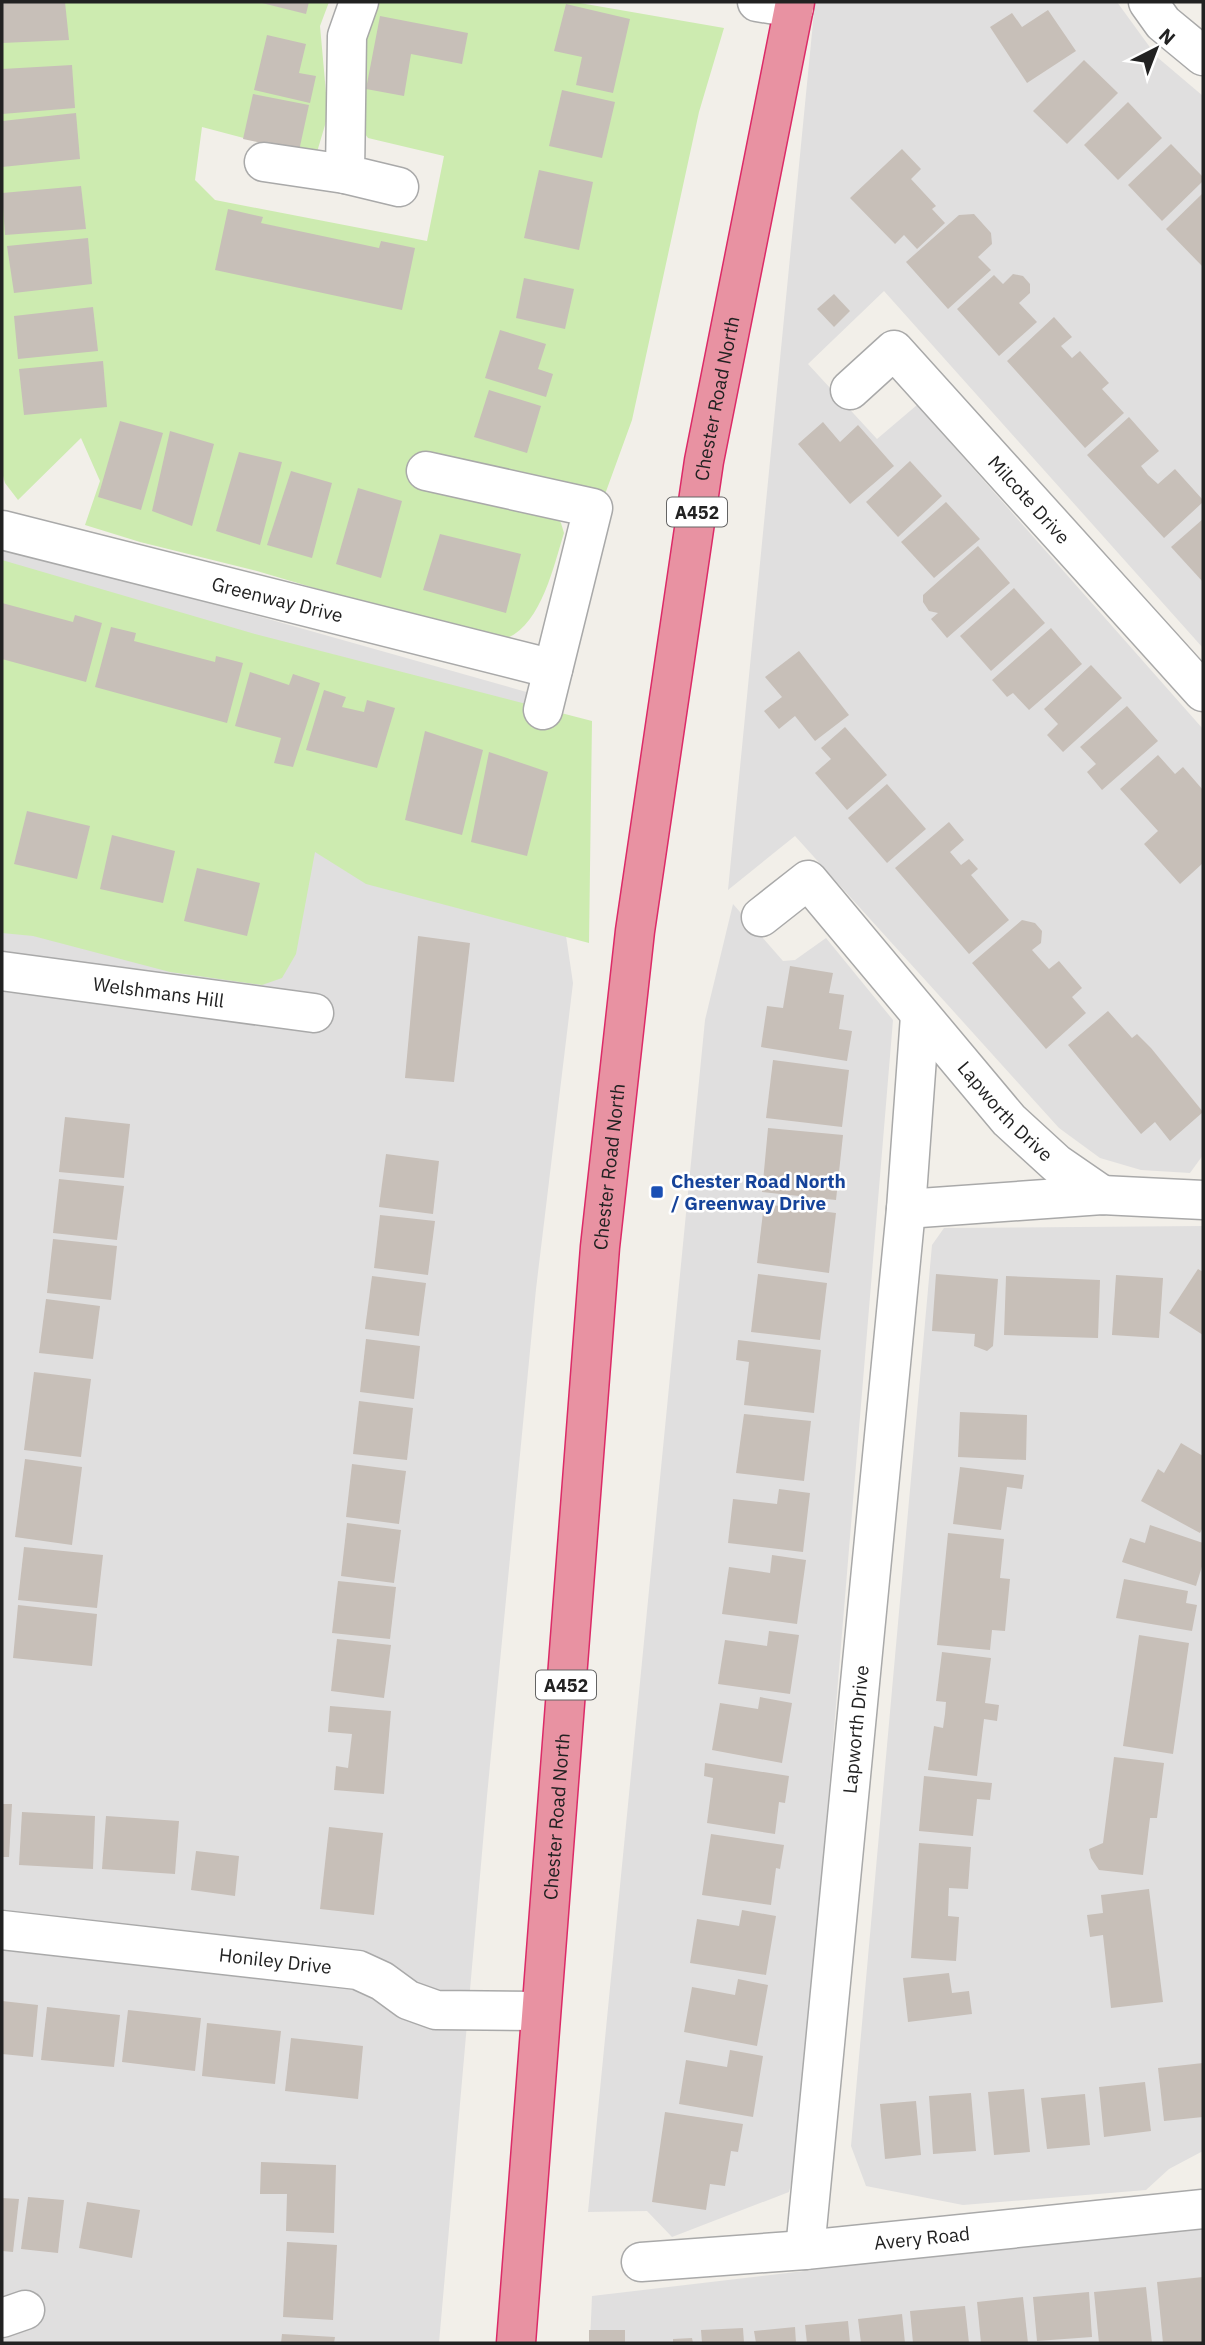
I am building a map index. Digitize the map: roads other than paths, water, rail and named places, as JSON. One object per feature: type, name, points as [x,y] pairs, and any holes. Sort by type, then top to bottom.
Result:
[{"type":"highway","name":"Chester Road North","points":[[516,2343],[600,1247],[635,931],[704,461],[794,5]]},
{"type":"street","points":[[345,174],[347,36],[359,2]]},
{"type":"street","points":[[757,2],[794,5]]},
{"type":"street","points":[[1148,2],[1163,23],[1203,56]]},
{"type":"street","points":[[264,162],[345,174],[400,187]]},
{"type":"street","name":"Milcote Drive","points":[[850,390],[894,349],[1203,692]]},
{"type":"street","points":[[426,471],[593,508],[543,710]]},
{"type":"street","name":"Greenway Drive","points":[[2,530],[553,669]]},
{"type":"street","name":"Lapworth Drive","points":[[761,917],[808,880],[1009,1120],[1058,1164],[1102,1195]]},
{"type":"street","name":"Welshmans Hill","points":[[2,971],[314,1013]]},
{"type":"street","name":"Lapworth Drive","points":[[805,2250],[906,1209],[920,1016]]},
{"type":"street","points":[[906,1209],[1102,1195],[1203,1200]]},
{"type":"street","name":"Honiley Drive","points":[[2,1930],[358,1970],[408,2000],[436,2010],[540,2011]]},
{"type":"street","name":"Avery Road","points":[[641,2262],[805,2250],[1203,2209]]},
{"type":"place","name":"Chester Road North / Greenway Drive","points":[[657,1192]]}]
